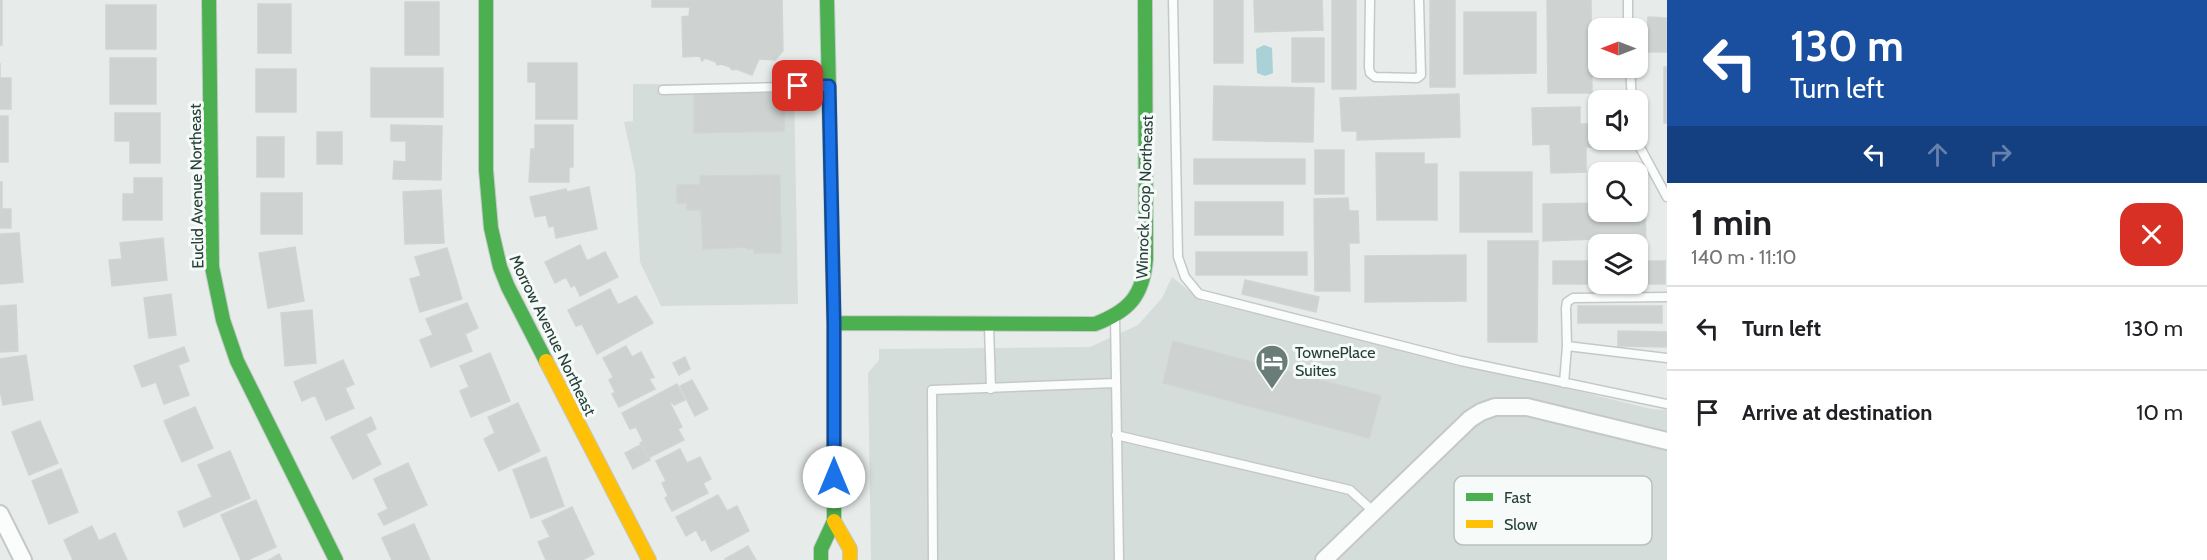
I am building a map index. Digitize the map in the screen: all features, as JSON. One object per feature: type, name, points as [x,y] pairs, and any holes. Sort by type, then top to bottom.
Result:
[{"type":"street","name":"Euclid Avenue Northeast","points":[[209,0],[213,267],[223,320],[237,361],[336,560]]},
{"type":"street","name":"Morrow Avenue Northeast","points":[[486,0],[487,197],[488,222],[493,246],[508,287],[649,560]]},
{"type":"street","points":[[821,560],[821,549],[834,521],[834,323],[827,0]]},
{"type":"street","name":"Winrock Loop Northeast","points":[[834,323],[1095,324],[1115,316],[1133,301],[1142,285],[1146,253],[1148,146],[1145,0]]},
{"type":"street","points":[[1324,560],[1470,419],[1482,412],[1512,406],[1540,410],[1667,441]]},
{"type":"street","points":[[0,514],[23,560]]},
{"type":"street","points":[[834,521],[850,549],[850,560]]},
{"type":"lane","points":[[1173,0],[1178,257],[1185,277],[1199,294],[1461,361],[1667,404]]},
{"type":"lane","points":[[1370,0],[1369,67],[1370,73],[1381,78],[1417,78],[1420,75],[1419,0]]},
{"type":"lane","points":[[1628,0],[1628,18]]},
{"type":"lane","points":[[663,90],[829,86]]},
{"type":"lane","points":[[1641,150],[1667,197]]},
{"type":"lane","points":[[1564,383],[1567,302],[1573,298],[1667,297]]},
{"type":"lane","points":[[1115,316],[1119,560]]},
{"type":"lane","points":[[989,324],[991,389]]},
{"type":"lane","points":[[1567,346],[1667,358]]},
{"type":"lane","points":[[933,560],[932,390],[1115,383]]},
{"type":"lane","points":[[1116,435],[1350,490],[1374,512]]},
{"type":"shaded area","points":[[633,84],[794,84],[798,304],[661,306],[640,262],[635,172],[624,122],[633,121]]},
{"type":"shaded area","points":[[1172,277],[1202,301],[1652,409],[1667,410],[1667,560],[871,560],[868,373],[879,360],[879,349],[1090,347],[1138,325],[1162,298]]},
{"type":"water","points":[[1264,45],[1272,48],[1273,73],[1265,76],[1257,73],[1256,49]]},
{"type":"building","points":[[0,0],[2,0],[2,45],[0,45]]},
{"type":"building","points":[[652,0],[782,0],[783,51],[775,60],[759,59],[752,75],[736,69],[732,70],[721,64],[717,65],[716,62],[705,58],[702,61],[700,56],[683,57],[682,17],[689,16],[690,7],[652,7]]},
{"type":"building","points":[[1214,0],[1243,0],[1243,63],[1214,63]]},
{"type":"building","points":[[1254,0],[1322,0],[1323,30],[1255,32]]},
{"type":"building","points":[[1332,0],[1356,0],[1356,89],[1332,89]]},
{"type":"building","points":[[1430,0],[1455,0],[1455,87],[1430,87]]},
{"type":"building","points":[[1547,0],[1591,0],[1591,18],[1588,18],[1588,78],[1592,78],[1592,90],[1588,90],[1588,93],[1548,93]]},
{"type":"building","points":[[405,2],[439,2],[439,55],[405,55]]},
{"type":"building","points":[[258,4],[291,4],[291,53],[258,53]]},
{"type":"building","points":[[106,5],[156,5],[156,49],[106,49]]},
{"type":"building","points":[[1464,12],[1536,12],[1536,73],[1464,74]]},
{"type":"building","points":[[1648,18],[1667,18],[1667,52],[1648,52]]},
{"type":"building","points":[[1292,38],[1324,38],[1324,82],[1292,82]]},
{"type":"building","points":[[110,58],[156,58],[156,104],[110,104]]},
{"type":"building","points":[[528,63],[577,63],[577,119],[536,119],[536,82],[528,82]]},
{"type":"building","points":[[1664,67],[1667,67],[1667,123],[1664,123]]},
{"type":"building","points":[[371,68],[443,68],[443,117],[371,117]]},
{"type":"building","points":[[256,69],[296,69],[296,112],[256,112]]},
{"type":"building","points":[[0,78],[11,78],[11,109],[0,109]]},
{"type":"building","points":[[1214,86],[1314,88],[1313,142],[1213,140]]},
{"type":"building","points":[[774,91],[774,107],[785,106],[784,131],[694,133],[694,92]]},
{"type":"building","points":[[1459,94],[1460,137],[1357,140],[1357,131],[1342,131],[1340,98]]},
{"type":"building","points":[[1580,107],[1580,124],[1588,124],[1586,172],[1551,173],[1550,144],[1533,145],[1532,108]]},
{"type":"building","points":[[115,113],[160,113],[160,163],[130,163],[130,141],[115,141]]},
{"type":"building","points":[[0,116],[8,116],[8,162],[0,162]]},
{"type":"building","points":[[391,125],[442,126],[441,180],[393,179],[394,161],[406,162],[406,141],[391,141]]},
{"type":"building","points":[[535,125],[573,125],[573,167],[569,167],[569,182],[529,182],[531,149],[535,149]]},
{"type":"building","points":[[317,132],[342,132],[342,164],[317,164]]},
{"type":"building","points":[[257,137],[284,137],[284,177],[257,177]]},
{"type":"building","points":[[1315,150],[1344,150],[1344,194],[1315,194]]},
{"type":"building","points":[[1376,153],[1424,153],[1424,164],[1437,164],[1437,220],[1377,220]]},
{"type":"building","points":[[1194,159],[1305,159],[1305,184],[1194,184]]},
{"type":"building","points":[[1460,172],[1532,172],[1532,232],[1460,232]]},
{"type":"building","points":[[780,175],[781,253],[754,253],[754,249],[747,249],[747,247],[703,249],[701,210],[687,210],[687,203],[677,203],[677,185],[700,185],[700,176]]},
{"type":"building","points":[[134,178],[162,178],[162,220],[123,220],[123,194],[134,194]]},
{"type":"building","points":[[0,182],[2,182],[2,209],[11,209],[11,228],[0,228]]},
{"type":"building","points":[[589,187],[597,229],[556,238],[554,226],[549,227],[546,215],[535,217],[530,197],[566,189],[567,192]]},
{"type":"building","points":[[441,190],[444,243],[405,244],[403,192]]},
{"type":"building","points":[[261,193],[302,193],[302,234],[261,234]]},
{"type":"building","points":[[1348,198],[1349,211],[1358,211],[1359,243],[1349,243],[1350,291],[1315,291],[1314,199]]},
{"type":"building","points":[[1195,202],[1283,202],[1283,235],[1195,235]]},
{"type":"building","points":[[1588,203],[1588,222],[1645,222],[1646,234],[1588,234],[1588,239],[1543,241],[1543,204]]},
{"type":"building","points":[[19,233],[23,282],[0,284],[0,234]]},
{"type":"building","points":[[163,238],[167,280],[112,286],[109,260],[122,259],[120,243]]},
{"type":"building","points":[[1488,241],[1538,241],[1537,342],[1488,342]]},
{"type":"building","points":[[580,245],[587,261],[605,252],[618,277],[580,296],[575,285],[571,287],[566,277],[555,283],[545,262]]},
{"type":"building","points":[[295,247],[304,301],[268,308],[259,253]]},
{"type":"building","points":[[447,248],[462,299],[420,312],[410,279],[421,276],[415,257]]},
{"type":"building","points":[[1196,252],[1307,252],[1307,275],[1196,275]]},
{"type":"building","points":[[1466,255],[1466,301],[1365,302],[1365,256]]},
{"type":"building","points":[[1553,261],[1588,261],[1588,284],[1553,284]]},
{"type":"building","points":[[1648,261],[1665,261],[1665,284],[1648,284]]},
{"type":"building","points":[[1245,280],[1319,297],[1316,312],[1242,294]]},
{"type":"building","points":[[610,289],[618,305],[636,296],[653,323],[597,354],[582,324],[576,326],[568,310]]},
{"type":"building","points":[[171,294],[176,335],[149,338],[144,298]]},
{"type":"building","points":[[467,303],[478,328],[465,334],[472,351],[431,367],[420,340],[433,335],[426,319]]},
{"type":"building","points":[[16,305],[18,351],[0,352],[0,306]]},
{"type":"building","points":[[1578,306],[1662,306],[1662,323],[1578,323]]},
{"type":"building","points":[[312,310],[316,363],[285,366],[281,313]]},
{"type":"building","points":[[1618,331],[1667,332],[1667,347],[1618,346]]},
{"type":"building","name":"TownePlace Suites","points":[[1173,341],[1381,396],[1369,438],[1163,383]]},
{"type":"building","name":"TownePlace Suites","points":[[1173,341],[1381,396],[1369,438],[1163,383]]},
{"type":"building","points":[[626,346],[632,357],[641,352],[654,377],[649,379],[655,389],[619,407],[612,394],[615,392],[609,380],[613,377],[603,358]]},
{"type":"building","points":[[184,347],[189,361],[178,365],[189,395],[164,404],[156,382],[142,387],[134,366]]},
{"type":"building","points":[[490,353],[510,401],[471,417],[460,391],[469,387],[460,366]]},
{"type":"building","points":[[26,355],[33,400],[3,405],[0,391],[0,359]]},
{"type":"building","points":[[685,357],[690,369],[679,375],[673,363]]},
{"type":"building","points":[[343,360],[354,384],[345,388],[354,408],[326,420],[315,395],[302,401],[294,382]]},
{"type":"building","points":[[692,380],[708,409],[695,416],[680,386]]},
{"type":"building","points":[[677,384],[685,400],[674,405],[670,403],[682,427],[678,429],[684,440],[648,458],[640,443],[643,441],[636,427],[630,429],[622,413]]},
{"type":"building","points":[[518,403],[540,451],[499,471],[484,439],[495,433],[488,417]]},
{"type":"building","points":[[195,407],[213,448],[182,462],[164,421]]},
{"type":"building","points":[[371,417],[376,429],[366,434],[381,464],[353,479],[331,437]]},
{"type":"building","points":[[40,421],[58,463],[29,475],[12,432]]},
{"type":"building","points":[[642,444],[650,460],[633,469],[625,453]]},
{"type":"building","points":[[680,449],[687,463],[700,457],[711,479],[703,483],[708,493],[672,511],[665,498],[668,496],[662,483],[666,481],[656,461]]},
{"type":"building","points":[[230,451],[250,498],[184,527],[178,512],[212,497],[198,465]]},
{"type":"building","points":[[546,457],[564,506],[531,518],[513,470]]},
{"type":"building","points":[[408,463],[427,505],[384,525],[378,514],[388,509],[374,479]]},
{"type":"building","points":[[61,469],[78,512],[49,524],[32,481]]},
{"type":"building","points":[[718,495],[727,511],[737,506],[749,531],[711,551],[705,539],[702,541],[696,530],[686,536],[676,517]]},
{"type":"building","points":[[256,500],[276,547],[248,560],[241,560],[221,515]]},
{"type":"building","points":[[572,507],[594,554],[582,560],[546,560],[538,542],[550,537],[542,521]]},
{"type":"building","points":[[414,524],[430,560],[392,560],[382,538]]},
{"type":"building","points":[[92,526],[99,541],[115,533],[127,560],[73,560],[64,540]]},
{"type":"building","points":[[748,546],[756,560],[725,559]]},
{"type":"building","points":[[279,554],[282,560],[269,560]]},
{"type":"traffic: fast","points":[[209,0],[212,267],[223,320],[237,361],[336,560]]},
{"type":"traffic: fast","points":[[486,0],[486,170],[491,228],[500,267],[508,287],[546,361]]},
{"type":"traffic: fast","points":[[821,560],[821,549],[834,521],[834,323],[827,0]]},
{"type":"traffic: fast","points":[[834,323],[1095,324],[1117,314],[1132,300],[1142,283],[1146,259],[1145,0]]},
{"type":"traffic: slow","points":[[546,361],[649,560]]},
{"type":"traffic: slow","points":[[834,521],[850,549],[850,560]]},
{"type":"place","name":"TownePlace Suites","points":[[1272,390]]},
{"type":"route","points":[[798,86],[829,86],[834,323],[834,477]]}]
